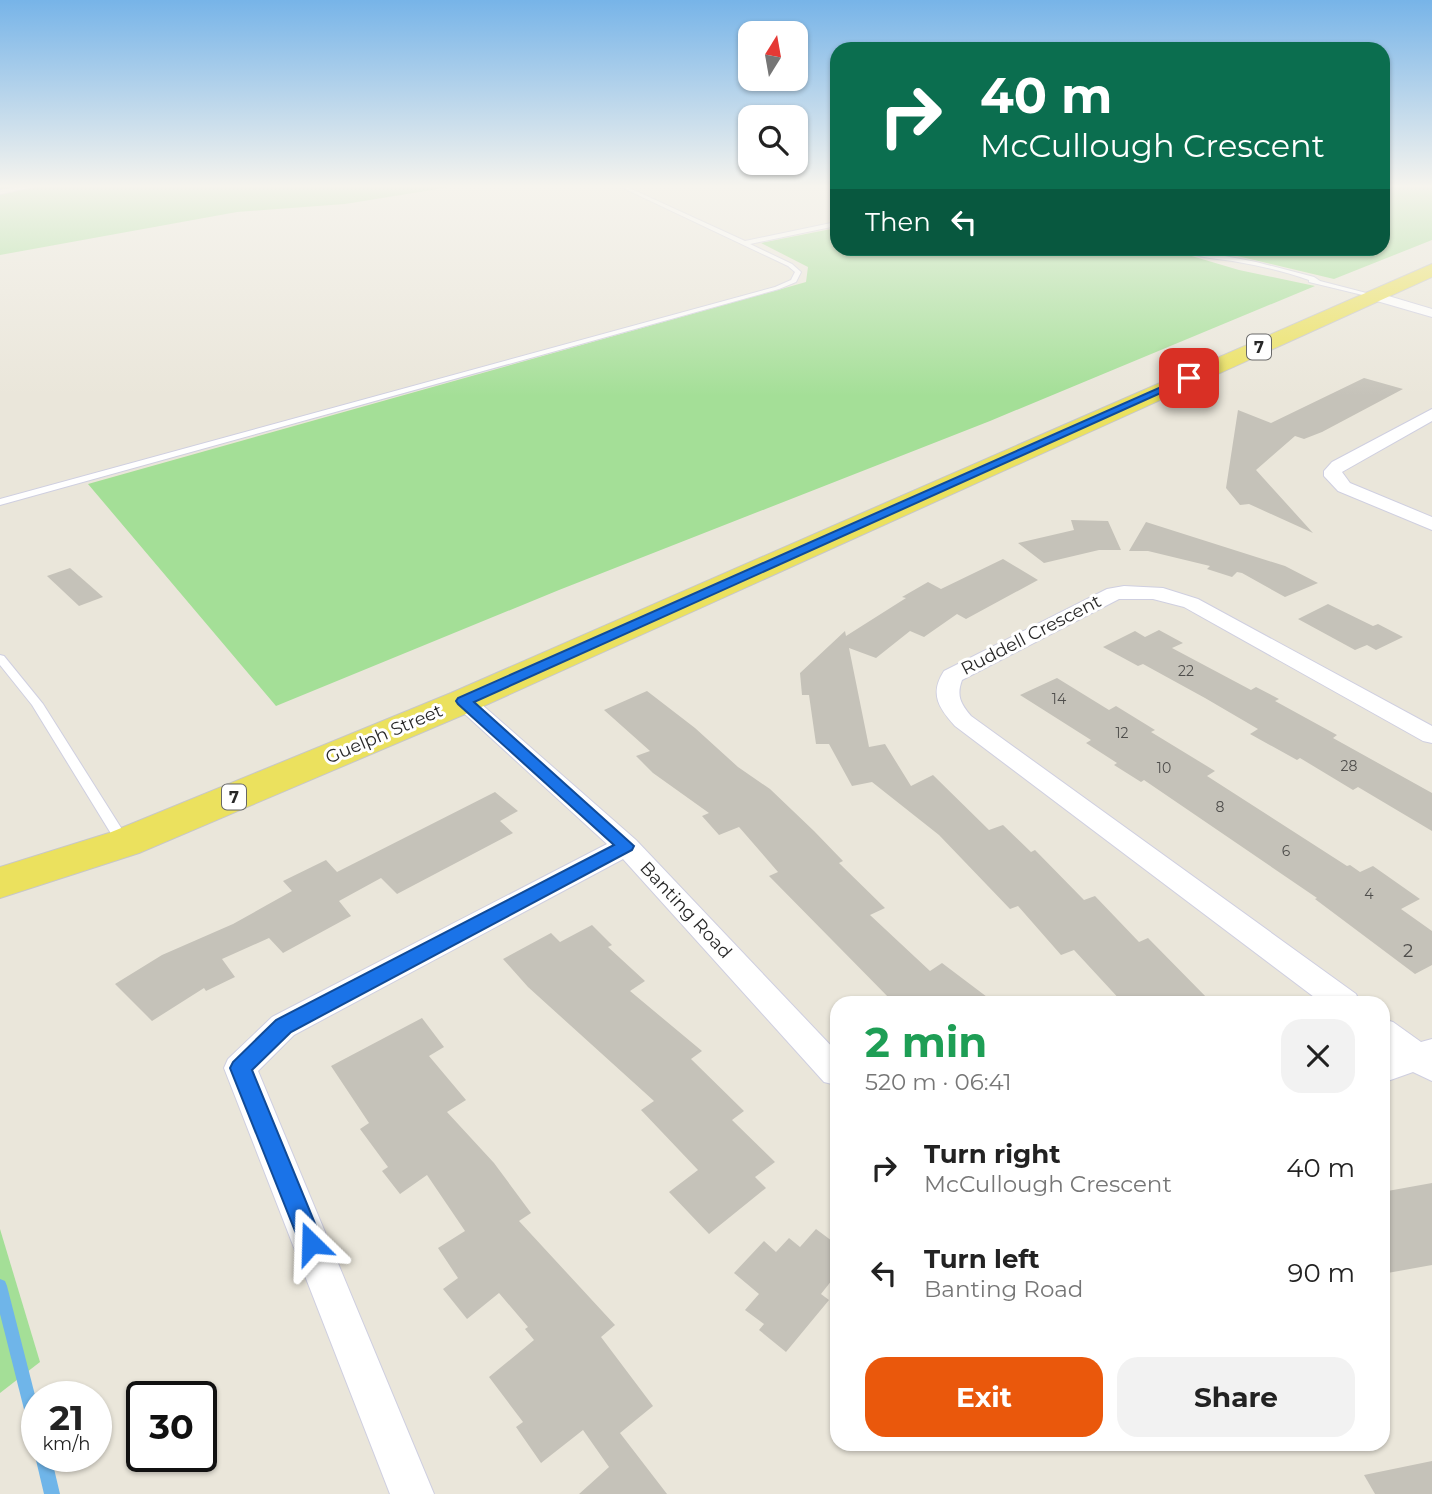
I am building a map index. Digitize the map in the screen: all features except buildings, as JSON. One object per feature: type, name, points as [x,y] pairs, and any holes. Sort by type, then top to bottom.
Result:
[{"type":"main road","name":"7","points":[[1375,296],[1432,270]]},
{"type":"main road","name":"Guelph Street","points":[[0,883],[124,842],[464,701],[1375,296]]},
{"type":"street","points":[[1375,296],[1432,313]]},
{"type":"street","points":[[1432,414],[1338,466],[1333,471],[1333,476],[1343,487],[1432,524]]},
{"type":"street","name":"Ruddell Crescent","points":[[1336,996],[963,721],[950,706],[946,691],[953,676],[1114,593],[1135,590],[1157,592],[1191,603],[1432,736]]},
{"type":"street","name":"Banting Road","points":[[464,701],[626,846],[830,1066]]},
{"type":"street","points":[[412,1494],[240,1068],[284,1026],[626,846]]},
{"type":"street","points":[[1390,1036],[1428,1059]]},
{"type":"street","points":[[1390,1068],[1428,1059]]},
{"type":"lane","points":[[0,502],[777,288],[794,281],[798,272],[773,257]]},
{"type":"lane","points":[[1219,257],[1375,296]]},
{"type":"lane","points":[[0,658],[37,704],[124,842]]},
{"type":"green space","points":[[788,257],[1194,257],[1239,270],[1315,286],[990,421],[559,590],[276,706],[88,484],[806,282],[808,267]]},
{"type":"green space","points":[[1240,257],[1390,257],[1334,279]]},
{"type":"green space","points":[[0,1229],[40,1362],[0,1393]]},
{"type":"waterway","points":[[0,1286],[24,1381]]},
{"type":"waterway","points":[[47,1472],[52,1494]]},
{"type":"route","points":[[311,1243],[240,1068],[284,1026],[626,846],[464,701],[1189,378]]}]
